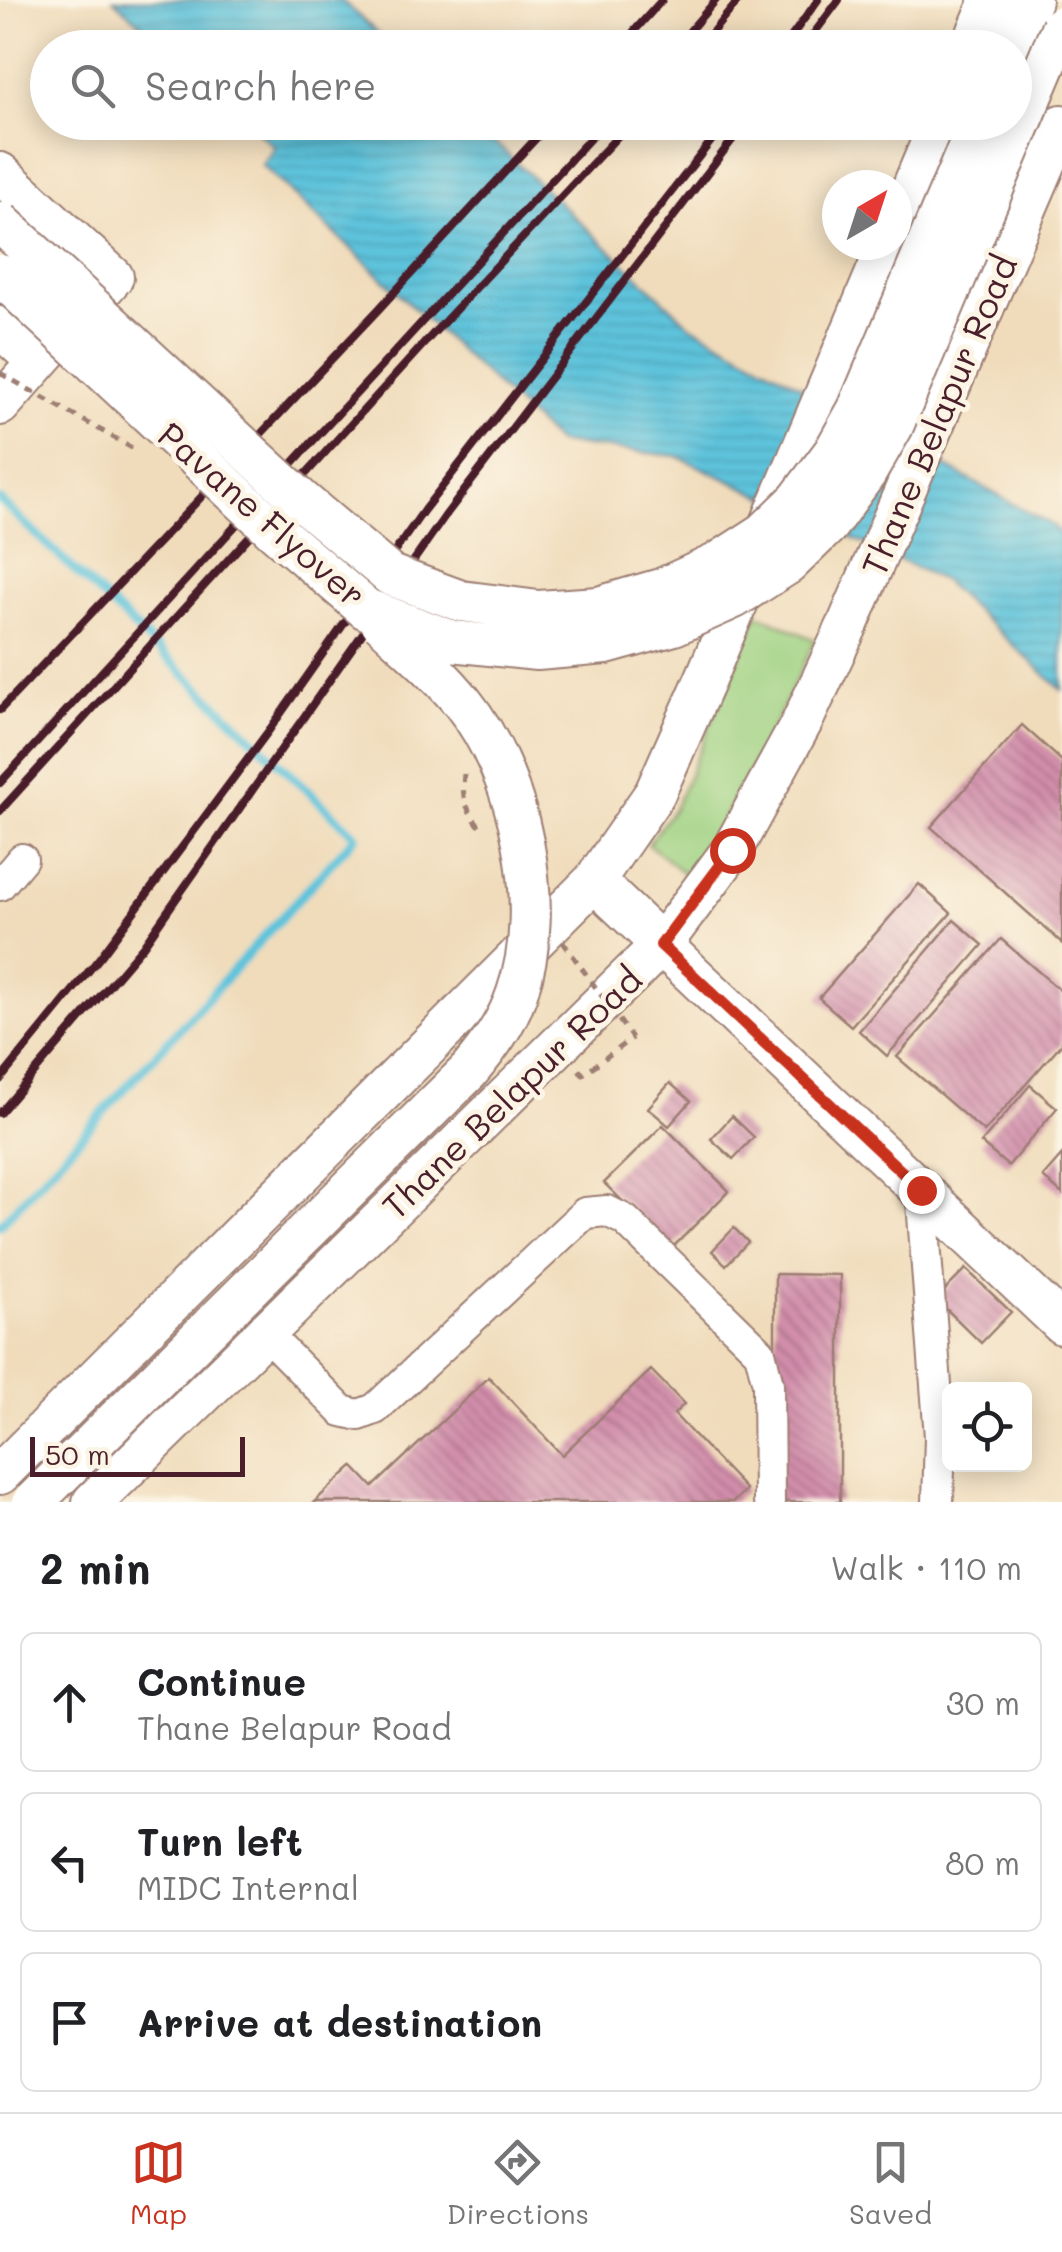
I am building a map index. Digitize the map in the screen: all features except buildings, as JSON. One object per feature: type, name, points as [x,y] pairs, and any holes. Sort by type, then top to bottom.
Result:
[{"type":"main road","points":[[978,30],[991,0]]},
{"type":"main road","points":[[1018,30],[1031,0]]},
{"type":"main road","name":"Pavane Flyover","points":[[1032,97],[1062,26]]},
{"type":"main road","name":"Thane Belapur Road","points":[[107,1496],[265,1334],[661,945],[732,850],[802,722],[1062,125]]},
{"type":"main road","points":[[912,188],[932,140]]},
{"type":"main road","name":"Pavane Flyover","points":[[0,222],[300,499],[390,575],[461,601],[538,611],[599,606],[661,588],[716,564],[764,533],[798,500],[834,452],[858,409],[971,140]]},
{"type":"main road","name":"Pavane Flyover","points":[[0,276],[274,530],[366,609],[452,641],[538,650],[606,644],[674,624],[734,598],[788,564],[828,525],[866,473],[893,426],[1014,140]]},
{"type":"main road","points":[[0,173],[113,277],[19,367],[0,405]]},
{"type":"main road","points":[[0,1474],[594,881],[655,793],[882,260]]},
{"type":"main road","points":[[0,327],[19,367]]},
{"type":"main road","points":[[34,1502],[469,1071],[498,1032],[518,990],[529,936],[528,875],[518,814],[496,755],[465,704],[430,666],[366,609]]},
{"type":"main road","points":[[594,881],[1062,1324]]},
{"type":"street","points":[[0,885],[22,859]]},
{"type":"street","points":[[921,1190],[940,1437],[938,1502]]},
{"type":"street","points":[[265,1334],[342,1411],[359,1415],[375,1409],[585,1212],[607,1211],[625,1220],[760,1352],[768,1384],[769,1502]]},
{"type":"path","points":[[19,367],[141,453]]},
{"type":"path","points":[[464,773],[465,806],[488,838]]},
{"type":"path","points":[[555,931],[632,1038],[583,1074]]},
{"type":"green space","points":[[758,614],[815,640],[714,838],[686,875],[648,844],[675,807]]},
{"type":"water","points":[[114,0],[341,0],[374,30],[147,30]]},
{"type":"water","points":[[267,140],[492,140],[689,324],[1053,526],[1062,536],[1062,690],[942,580],[677,456],[558,443],[262,165],[275,147]]},
{"type":"waterway","points":[[0,500],[356,836],[0,1225]]},
{"type":"railway","points":[[635,30],[662,0]]},
{"type":"railway","points":[[690,30],[716,0]]},
{"type":"railway","points":[[714,30],[739,0]]},
{"type":"railway","points":[[796,30],[818,0]]},
{"type":"railway","points":[[816,30],[839,0]]},
{"type":"railway","points":[[0,710],[534,140]]},
{"type":"railway","points":[[0,783],[589,140]]},
{"type":"railway","points":[[0,811],[614,140]]},
{"type":"railway","points":[[0,1080],[101,956],[270,729],[424,510],[712,140]]},
{"type":"railway","points":[[0,1113],[143,946],[445,516],[732,140]]},
{"type":"route","points":[[732,850],[661,945],[921,1190]]}]
